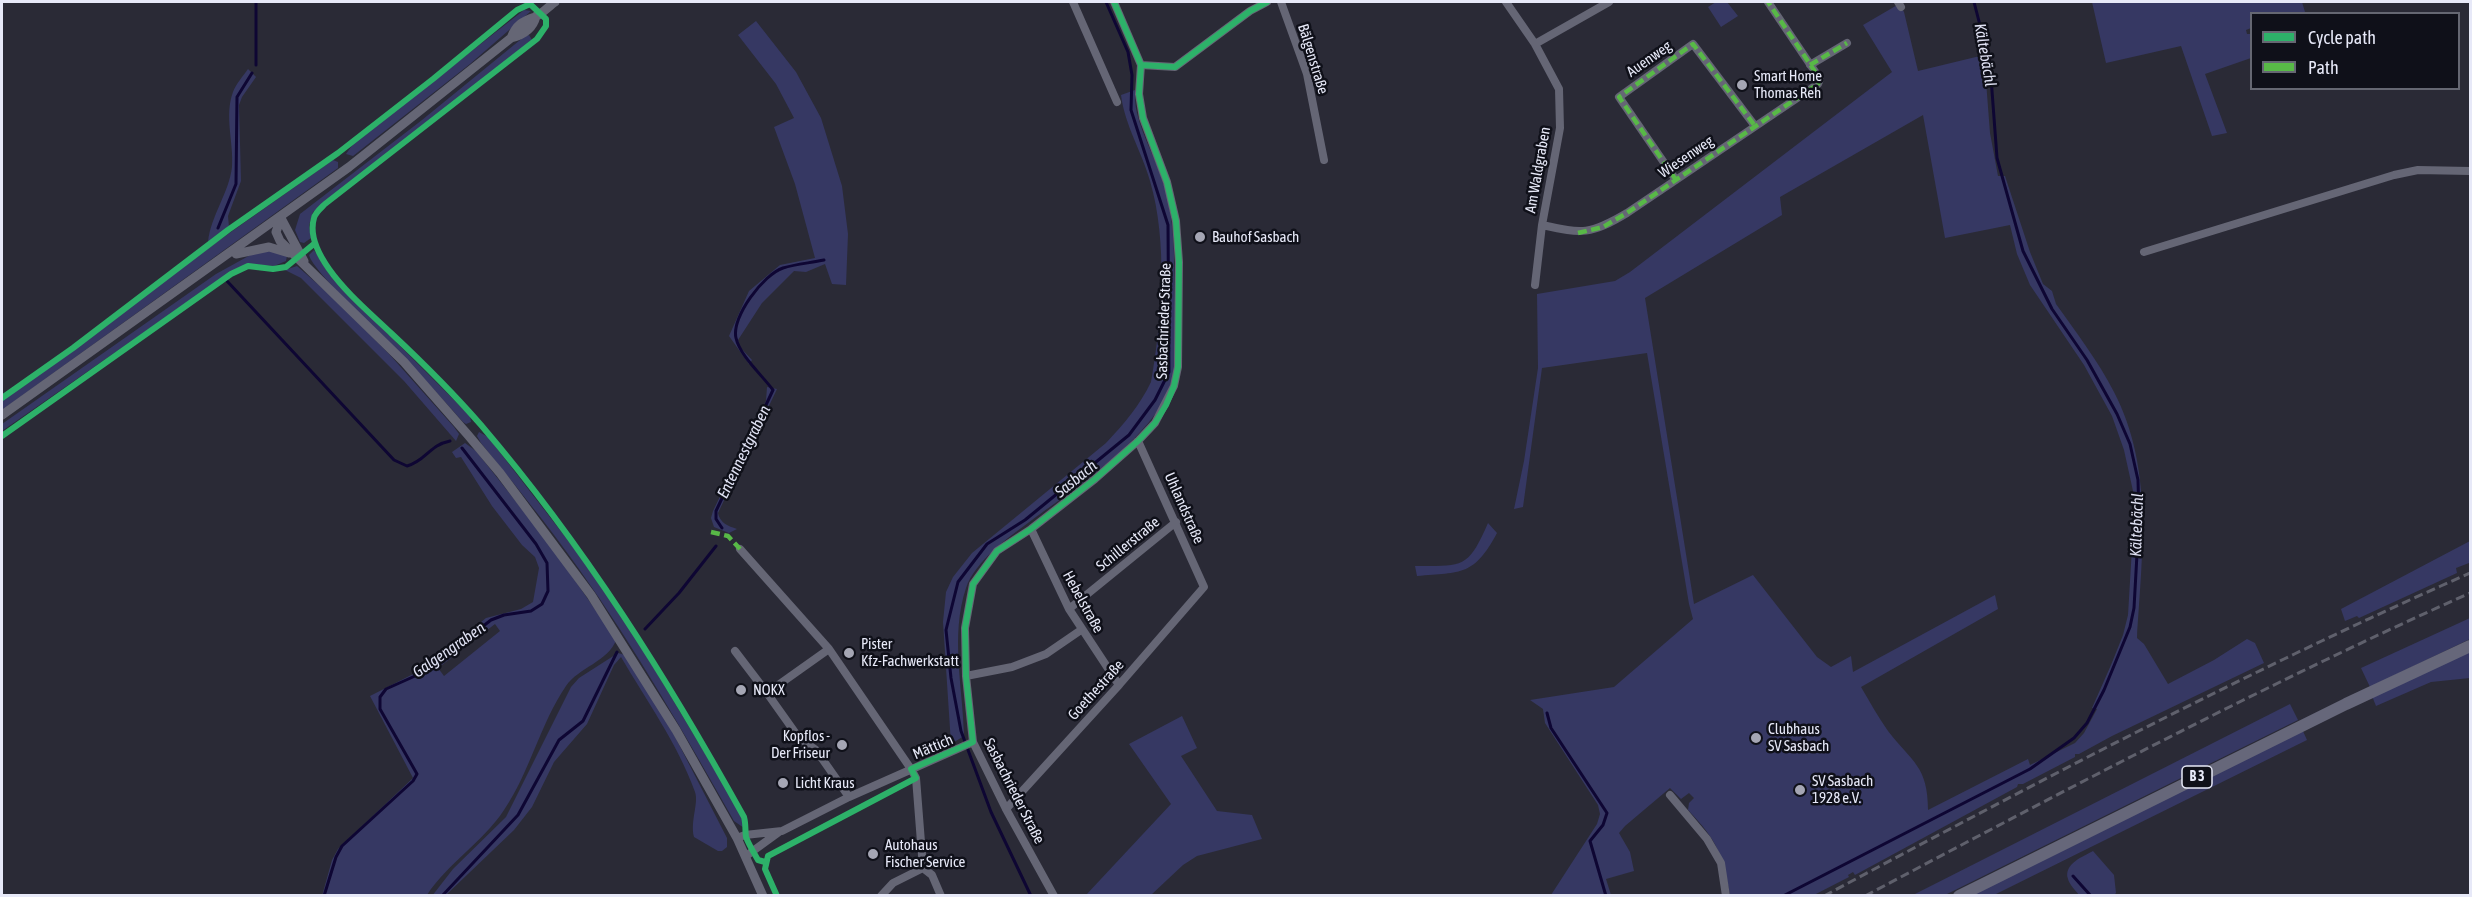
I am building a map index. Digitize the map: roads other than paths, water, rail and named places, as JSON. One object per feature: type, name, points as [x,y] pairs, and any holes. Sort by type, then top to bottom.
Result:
[{"type":"main road","name":"B 3","points":[[1959,896],[2346,704],[2470,646]]},
{"type":"street","points":[[2,415],[281,218],[511,38],[522,35],[535,23],[539,14],[555,2]]},
{"type":"street","points":[[1073,2],[1117,102]]},
{"type":"street","name":"Sasbachrieder Straße","points":[[1054,896],[971,743],[965,628],[973,584],[996,551],[1031,529],[1095,479],[1138,441],[1155,423],[1174,386],[1178,355],[1179,262],[1176,221],[1167,182],[1143,118],[1139,94],[1141,65],[1114,2]]},
{"type":"street","points":[[1141,65],[1175,68],[1250,11],[1268,2]]},
{"type":"street","name":"Bälgenstraße","points":[[1281,2],[1307,74],[1324,160]]},
{"type":"street","name":"Am Waldgraben","points":[[1506,2],[1535,44],[1559,89],[1560,128],[1542,225],[1535,285]]},
{"type":"street","points":[[1535,44],[1609,2]]},
{"type":"street","name":"Wiesenweg","points":[[1542,225],[1578,233],[1603,227],[1818,84],[1820,79],[1768,2]]},
{"type":"street","points":[[1810,65],[1847,43]]},
{"type":"street","name":"Auenweg","points":[[1676,180],[1619,97],[1693,44],[1755,126]]},
{"type":"street","points":[[2144,252],[2394,175],[2418,170],[2470,171]]},
{"type":"street","points":[[281,218],[276,232],[292,255]]},
{"type":"street","points":[[281,218],[300,255],[313,273]]},
{"type":"street","points":[[217,263],[242,252],[268,247],[283,250],[292,255],[404,362],[468,435],[591,595],[622,643],[676,730],[737,838],[763,896]]},
{"type":"street","name":"Uhlandstraße","points":[[1138,441],[1204,587]]},
{"type":"street","name":"Schillerstraße","points":[[1069,609],[1176,522]]},
{"type":"street","name":"Hebelstraße","points":[[1031,529],[1069,609],[1119,685]]},
{"type":"street","name":"Mättich","points":[[740,549],[829,649],[911,769],[916,778],[923,868],[932,875],[941,896]]},
{"type":"street","name":"Goethestraße","points":[[1006,809],[1204,587]]},
{"type":"street","points":[[966,676],[1012,667],[1046,654],[1081,630]]},
{"type":"street","points":[[767,693],[829,649]]},
{"type":"street","points":[[735,651],[799,738],[816,750],[849,797]]},
{"type":"street","name":"Mättich","points":[[746,856],[782,831],[849,797],[971,743]]},
{"type":"street","points":[[1670,795],[1707,839],[1721,863],[1726,896]]},
{"type":"street","name":"Mättich","points":[[737,838],[782,831]]},
{"type":"street","points":[[881,896],[893,883],[923,868]]},
{"type":"waterway","name":"Galgengraben","points":[[256,2],[256,65]]},
{"type":"waterway","name":"Sasbach","points":[[1031,896],[991,812],[961,731],[951,678],[946,630],[958,582],[987,544],[1025,520],[1129,435],[1155,400],[1169,372],[1168,225],[1131,110],[1132,75],[1128,52],[1106,2]]},
{"type":"waterway","name":"Kältebächl","points":[[1783,896],[2030,769],[2074,738],[2087,723],[2104,690],[2130,627],[2134,608],[2139,518],[2138,480],[2130,444],[2117,414],[2087,360],[2052,309],[2023,251],[1997,158],[1990,64],[1974,2]]},
{"type":"waterway","name":"Galgengraben","points":[[218,228],[236,184],[237,97],[252,73]]},
{"type":"waterway","name":"Entennestgraben","points":[[722,528],[716,519],[716,511],[773,390],[738,345],[736,329],[739,319],[750,297],[775,272],[783,268],[824,260]]},
{"type":"waterway","name":"Galgengraben","points":[[227,281],[394,460],[407,466],[413,464],[437,446],[450,441]]},
{"type":"waterway","name":"Galgengraben","points":[[324,896],[336,857],[342,846],[413,781],[417,774],[380,709],[380,697],[386,689],[424,672],[491,620],[504,615],[531,611],[542,604],[548,591],[547,563],[536,544],[462,448]]},
{"type":"waterway","name":"Entennestgraben","points":[[645,629],[679,593],[716,546]]},
{"type":"waterway","name":"Entennestgraben","points":[[442,896],[518,815],[559,740],[583,721],[617,652]]},
{"type":"waterway","points":[[1547,713],[1551,728],[1607,813],[1603,825],[1590,841],[1606,896]]},
{"type":"waterway","points":[[2073,876],[2091,896]]},
{"type":"railway","points":[[1824,896],[2064,769],[2225,688],[2470,573]]},
{"type":"railway","points":[[1865,896],[2241,701],[2470,593]]},
{"type":"place","name":"Smart Home Thomas Reh","points":[[1742,85]]},
{"type":"place","name":"Bauhof Sasbach","points":[[1200,237]]},
{"type":"place","name":"Pister Kfz-Fachwerkstatt","points":[[849,653]]},
{"type":"place","name":"NOKX","points":[[741,690]]},
{"type":"place","name":"Clubhaus SV Sasbach","points":[[1756,738]]},
{"type":"place","name":"Kopflos - Der Friseur","points":[[842,745]]},
{"type":"place","name":"Licht Kraus","points":[[783,783]]},
{"type":"place","name":"SV Sasbach 1928 e.V.","points":[[1800,790]]},
{"type":"place","name":"Autohaus Fischer Service","points":[[873,854]]}]
